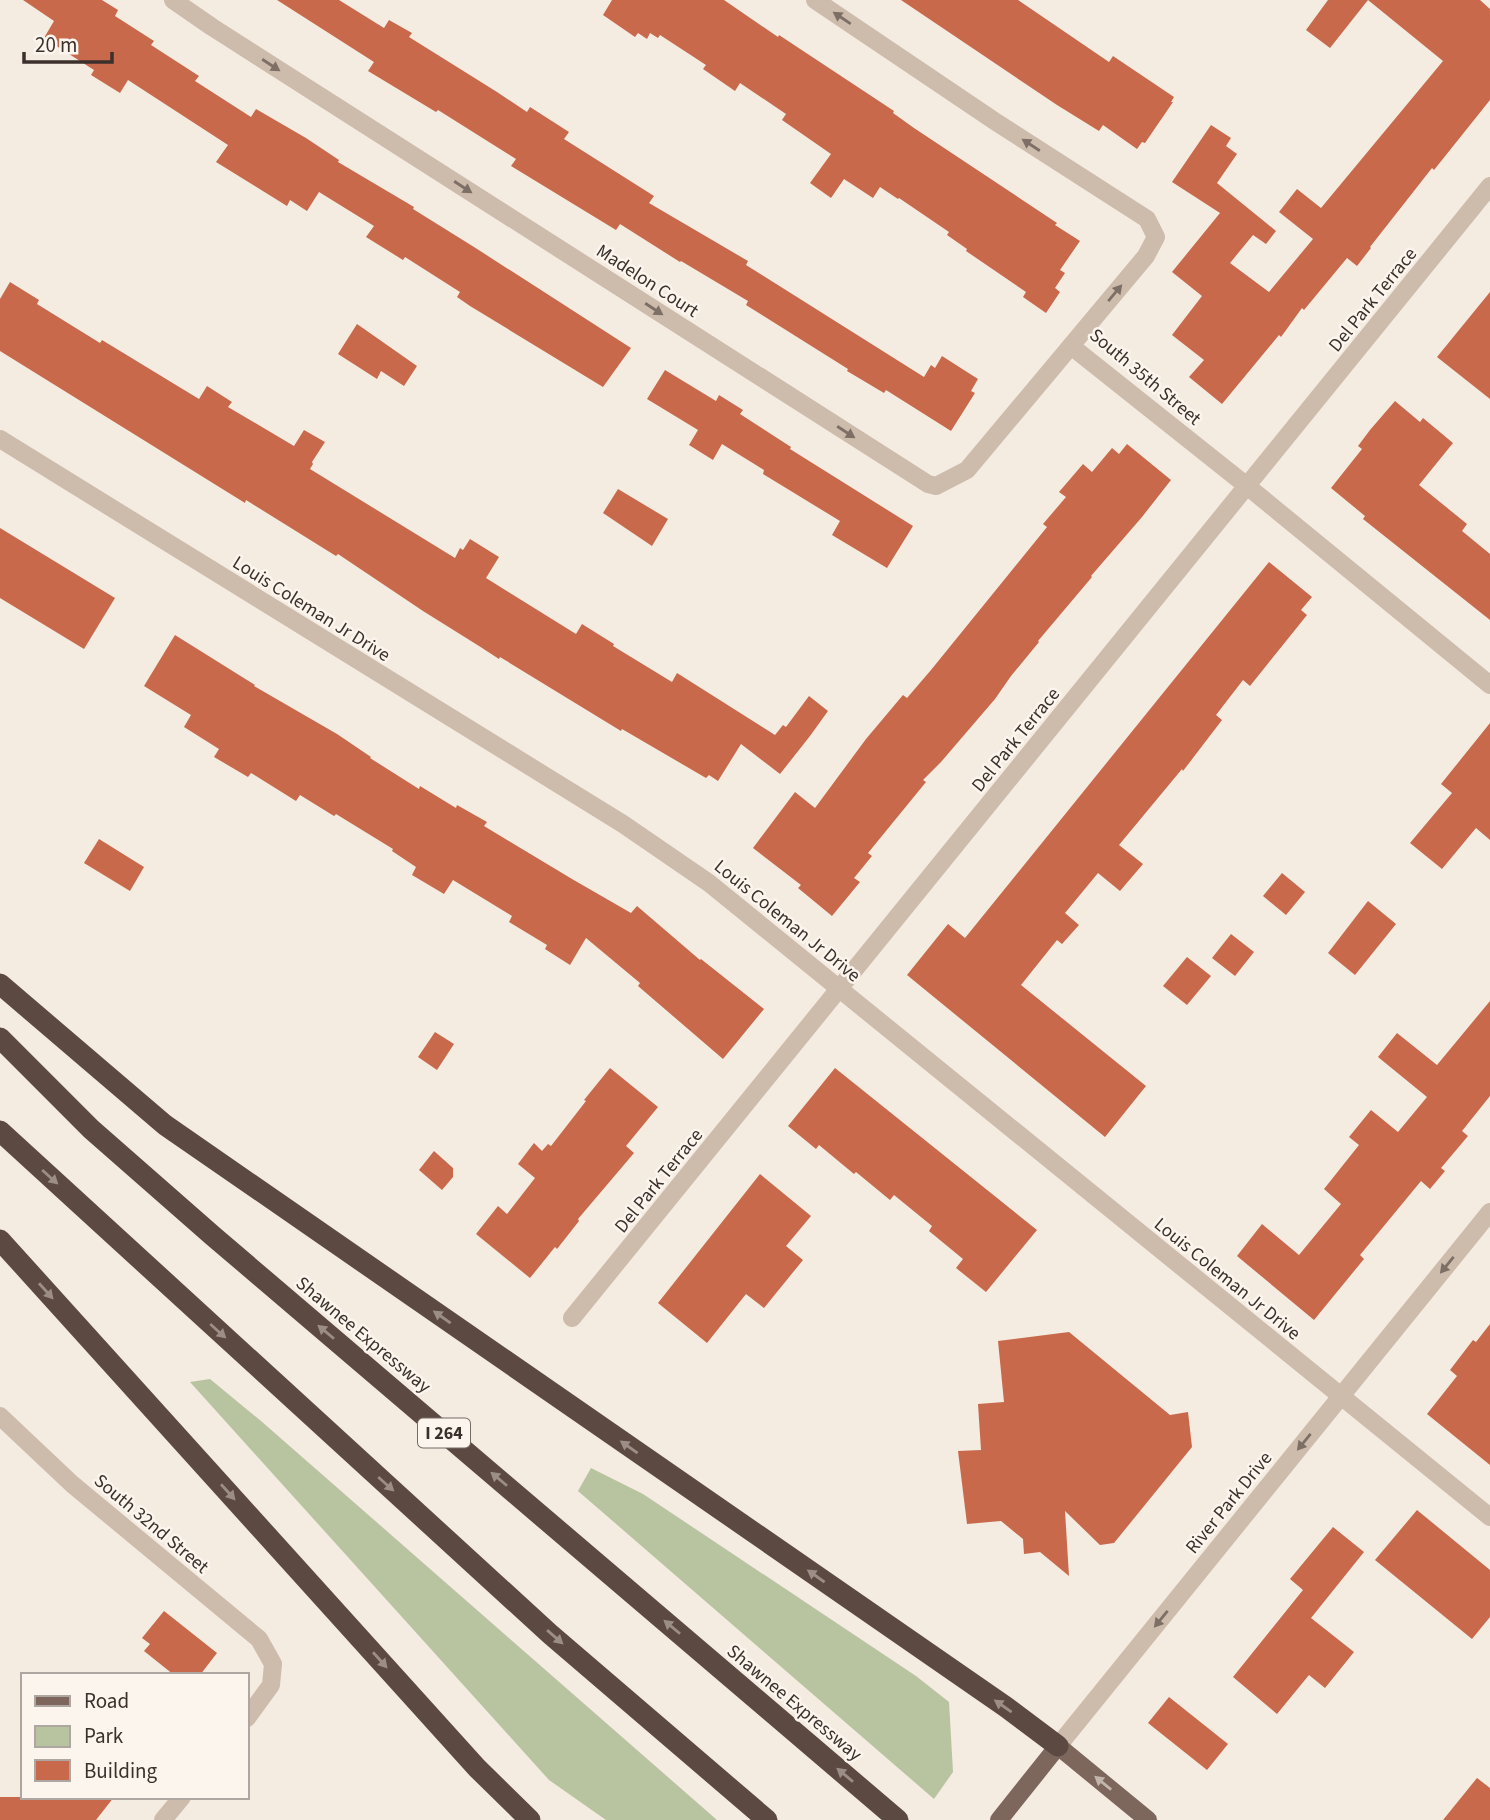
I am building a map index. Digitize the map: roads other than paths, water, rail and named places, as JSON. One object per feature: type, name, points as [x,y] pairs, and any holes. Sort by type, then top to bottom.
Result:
[{"type":"highway","points":[[0,984],[165,1125],[1006,1707],[1058,1746]]},
{"type":"highway","name":"Shawnee Expressway","points":[[0,1038],[92,1129],[213,1236],[897,1819]]},
{"type":"highway","points":[[0,1131],[550,1633],[767,1820]]},
{"type":"highway","points":[[0,1240],[478,1768],[530,1820]]},
{"type":"main road","name":"River Park Drive","points":[[999,1820],[1058,1746]]},
{"type":"main road","points":[[1058,1746],[1148,1820]]},
{"type":"street","name":"Madelon Court","points":[[173,0],[928,484],[936,486],[967,470],[1071,346]]},
{"type":"street","name":"South 35th Street","points":[[815,0],[996,122],[1147,219],[1156,237],[1146,256],[1071,346],[1490,685]]},
{"type":"street","name":"Del Park Terrace","points":[[572,1318],[1490,186]]},
{"type":"street","name":"Louis Coleman Jr Drive","points":[[0,439],[623,824],[709,883],[1490,1517]]},
{"type":"street","name":"River Park Drive","points":[[1058,1746],[1490,1212]]},
{"type":"street","name":"South 32nd Street","points":[[0,1416],[72,1484],[259,1639],[273,1664],[271,1685],[248,1717]]},
{"type":"street","points":[[163,1820],[180,1799]]}]
